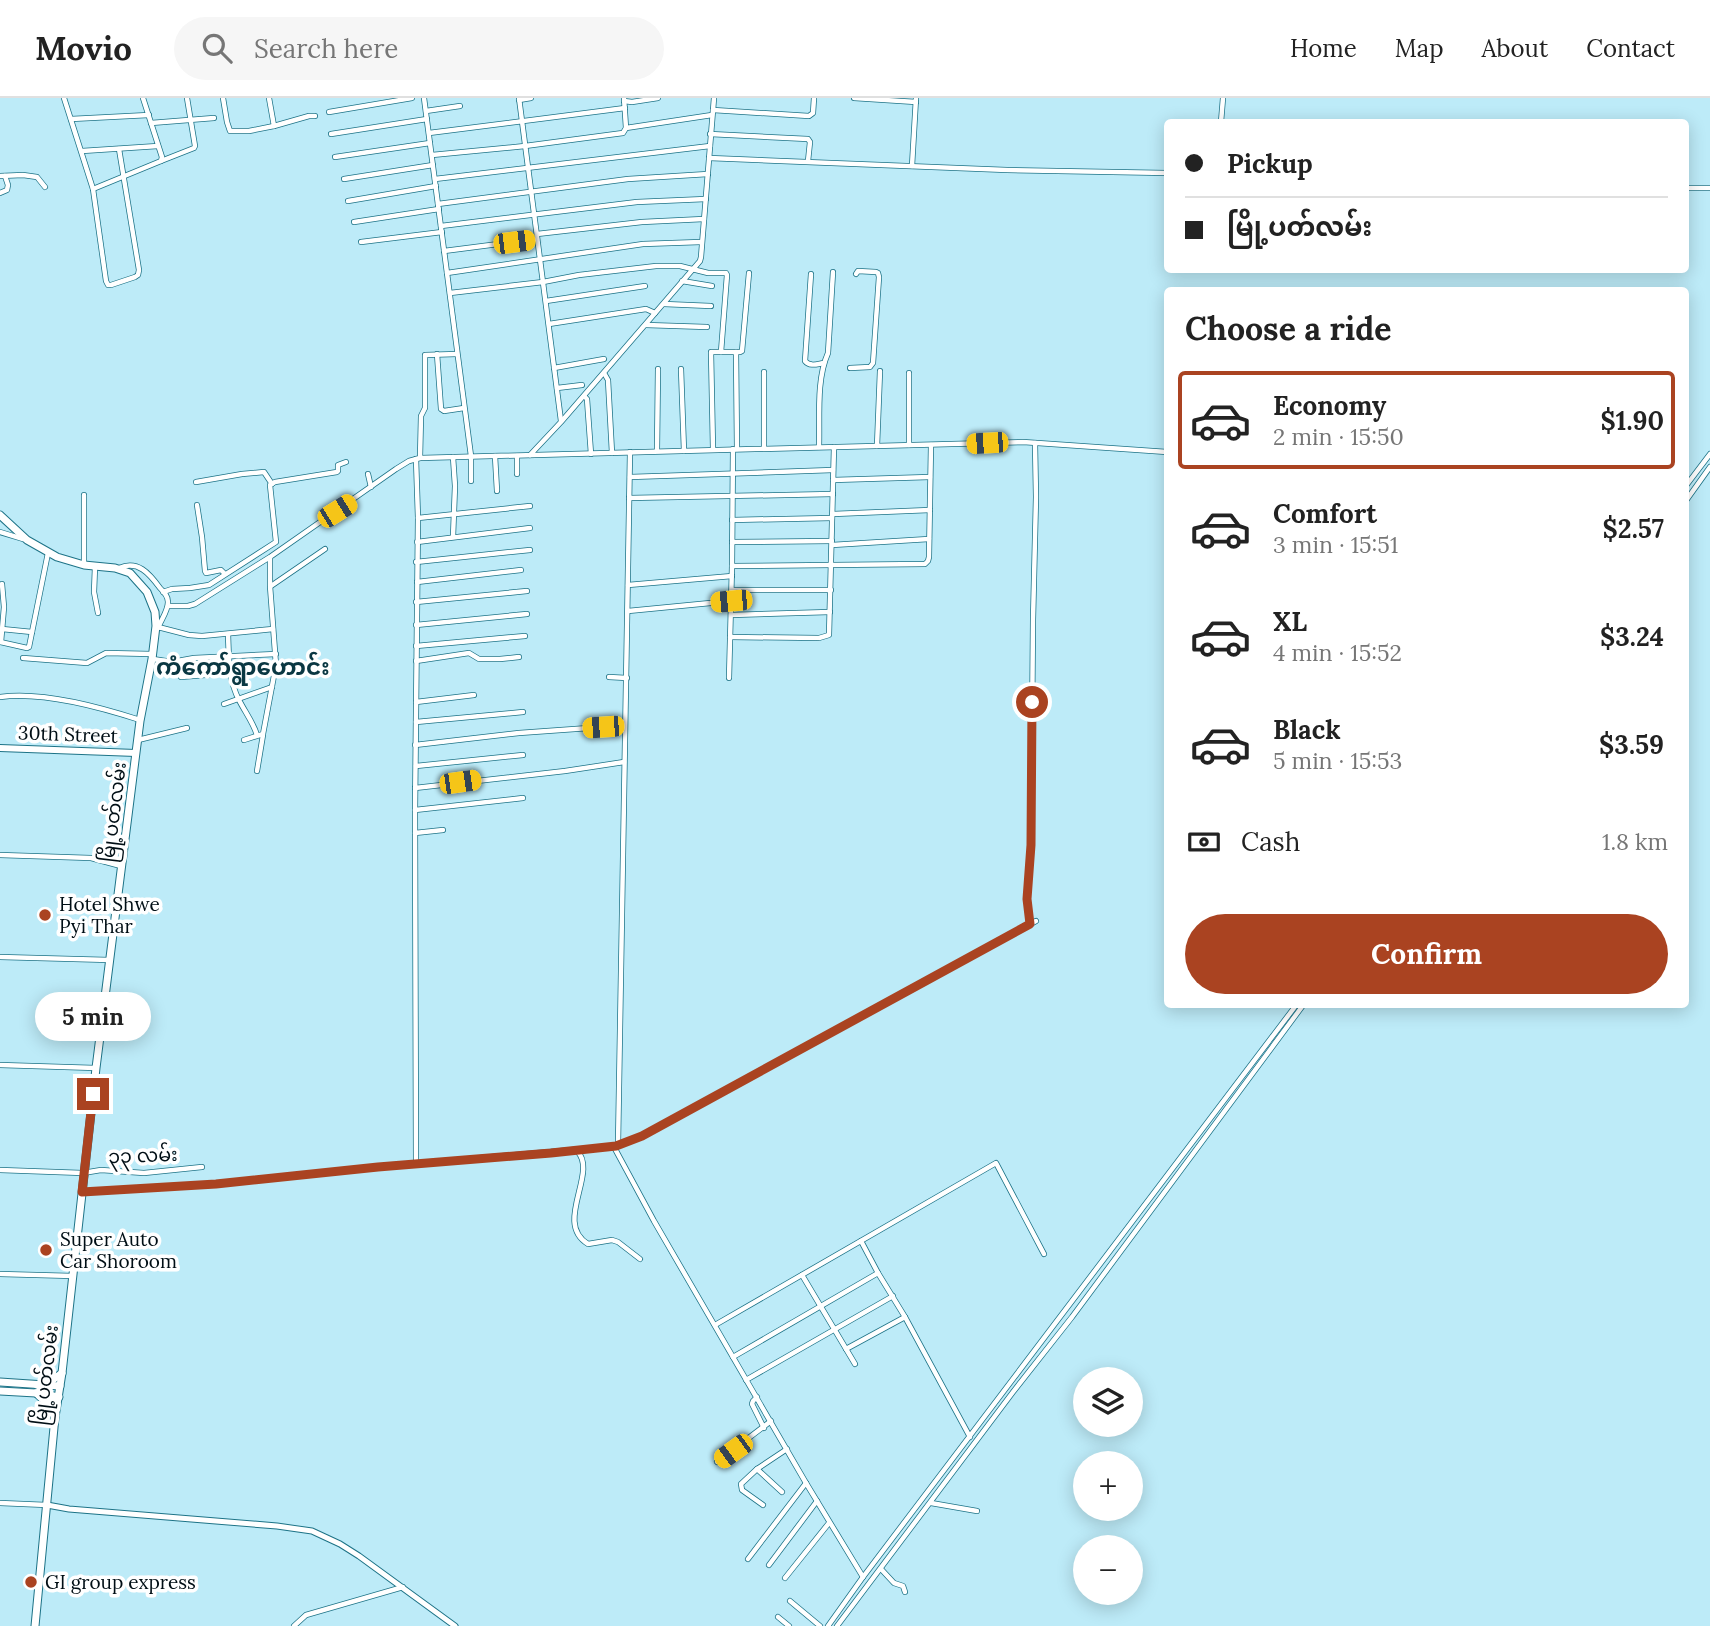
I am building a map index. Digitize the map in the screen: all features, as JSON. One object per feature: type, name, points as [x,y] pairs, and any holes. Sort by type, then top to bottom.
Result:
[{"type":"main road","points":[[2,520],[48,553],[84,565],[118,568]]},
{"type":"main road","name":"မြို့ပတ်လမ်း","points":[[35,1626],[83,1173],[137,740],[155,636],[155,612],[150,597],[130,573],[118,568]]},
{"type":"main road","name":"30th Street","points":[[0,748],[136,753]]},
{"type":"main road","points":[[37,1389],[62,1373]]},
{"type":"main road","points":[[0,1382],[37,1389],[59,1397]]},
{"type":"main road","points":[[0,1391],[60,1386]]},
{"type":"main road","points":[[37,1389],[55,1418]]},
{"type":"street","points":[[64,98],[93,188],[108,285],[138,275],[119,149]]},
{"type":"street","points":[[143,98],[161,161]]},
{"type":"street","points":[[93,188],[194,148],[187,98]]},
{"type":"street","points":[[223,98],[230,131],[249,131],[316,116]]},
{"type":"street","points":[[269,98],[275,126]]},
{"type":"street","points":[[329,111],[412,98]]},
{"type":"street","points":[[424,98],[471,456],[471,481]]},
{"type":"street","points":[[531,98],[519,99],[561,422]]},
{"type":"street","points":[[626,128],[624,99],[632,102],[658,98]]},
{"type":"street","points":[[530,455],[604,373],[701,257],[713,98]]},
{"type":"street","points":[[432,155],[622,133],[626,128],[712,112],[809,116],[813,113],[814,98]]},
{"type":"street","points":[[854,98],[916,100],[912,166]]},
{"type":"street","points":[[1221,119],[1223,98]]},
{"type":"street","points":[[426,111],[460,106]]},
{"type":"street","points":[[429,133],[625,108]]},
{"type":"street","points":[[71,119],[149,115]]},
{"type":"street","points":[[151,122],[214,118]]},
{"type":"street","points":[[331,134],[427,118]]},
{"type":"street","points":[[710,134],[808,139],[808,161]]},
{"type":"street","points":[[335,156],[430,143]]},
{"type":"street","points":[[82,151],[158,146]]},
{"type":"street","points":[[348,201],[435,183],[710,146]]},
{"type":"street","points":[[709,158],[1007,170],[1164,173]]},
{"type":"street","points":[[344,179],[433,165]]},
{"type":"street","points":[[354,222],[531,192],[628,179],[708,174]]},
{"type":"street","points":[[2,176],[37,177],[45,187]]},
{"type":"street","points":[[0,193],[7,190],[8,185],[2,176]]},
{"type":"street","points":[[1689,188],[1710,188]]},
{"type":"street","points":[[361,242],[534,215],[656,200],[706,200]]},
{"type":"street","points":[[444,251],[642,222],[704,219]]},
{"type":"street","points":[[447,272],[643,244],[701,242]]},
{"type":"street","points":[[450,293],[656,266],[680,266],[708,273],[726,273],[721,352]]},
{"type":"street","points":[[850,368],[870,368],[873,363],[879,277],[876,272],[858,271],[856,274]]},
{"type":"street","points":[[819,447],[821,376],[828,354],[833,272]]},
{"type":"street","points":[[713,449],[711,352],[742,351],[749,273]]},
{"type":"street","points":[[811,274],[804,361],[812,365],[824,363]]},
{"type":"street","points":[[682,281],[712,286]]},
{"type":"street","points":[[546,301],[645,286]]},
{"type":"street","points":[[663,304],[711,306]]},
{"type":"street","points":[[549,324],[646,309],[655,313]]},
{"type":"street","points":[[645,325],[707,327]]},
{"type":"street","points":[[729,678],[736,352]]},
{"type":"street","points":[[437,354],[442,409],[464,408]]},
{"type":"street","points":[[416,1164],[415,722],[418,458],[421,416],[425,408],[425,355],[457,354]]},
{"type":"street","points":[[554,368],[604,359]]},
{"type":"street","points":[[657,450],[658,369]]},
{"type":"street","points":[[681,369],[684,451]]},
{"type":"street","points":[[877,446],[880,370]]},
{"type":"street","points":[[764,372],[765,448]]},
{"type":"street","points":[[604,373],[608,380],[612,453]]},
{"type":"street","points":[[909,373],[909,445]]},
{"type":"street","points":[[557,388],[582,385]]},
{"type":"street","points":[[584,396],[587,399],[591,454]]},
{"type":"street","points":[[168,606],[195,604],[270,557],[396,469],[418,458],[1011,442],[1164,452]]},
{"type":"street","points":[[1030,924],[1027,899],[1031,845],[1035,443]]},
{"type":"street","points":[[732,566],[925,564],[928,561],[931,445]]},
{"type":"street","points":[[730,637],[829,635],[834,447]]},
{"type":"street","points":[[630,452],[616,1146],[654,1221],[863,1577]]},
{"type":"street","points":[[1689,482],[1710,454]]},
{"type":"street","points":[[495,456],[497,491]]},
{"type":"street","points":[[517,456],[517,474]]},
{"type":"street","points":[[453,457],[453,537]]},
{"type":"street","points":[[272,484],[337,472],[338,466],[346,462]]},
{"type":"street","points":[[1689,496],[1710,467]]},
{"type":"street","points":[[629,477],[833,470]]},
{"type":"street","points":[[196,482],[264,472],[272,484]]},
{"type":"street","points":[[368,474],[371,487]]},
{"type":"street","points":[[833,480],[930,477]]},
{"type":"street","points":[[163,592],[209,585],[276,542],[270,488],[272,484]]},
{"type":"street","points":[[629,498],[833,494]]},
{"type":"street","points":[[84,495],[84,565]]},
{"type":"street","points":[[197,505],[205,571],[221,570],[225,574]]},
{"type":"street","points":[[418,518],[530,506]]},
{"type":"street","points":[[732,520],[930,510]]},
{"type":"street","points":[[417,542],[530,528]]},
{"type":"street","points":[[0,532],[27,540]]},
{"type":"street","points":[[732,542],[832,543],[929,539]]},
{"type":"street","points":[[270,586],[325,549]]},
{"type":"street","points":[[416,562],[530,550]]},
{"type":"street","points":[[2,584],[4,607],[1,642],[28,648],[48,553]]},
{"type":"street","points":[[257,771],[260,735],[276,665],[270,557]]},
{"type":"street","points":[[95,566],[94,592],[98,613]]},
{"type":"street","points":[[118,568],[139,566],[152,576],[168,598],[168,606],[155,636]]},
{"type":"street","points":[[417,582],[521,570]]},
{"type":"street","points":[[628,585],[732,576]]},
{"type":"street","points":[[732,590],[831,590]]},
{"type":"street","points":[[416,602],[527,592]]},
{"type":"street","points":[[628,611],[731,601]]},
{"type":"street","points":[[731,615],[830,612]]},
{"type":"street","points":[[416,625],[527,614]]},
{"type":"street","points":[[158,627],[202,636],[273,629]]},
{"type":"street","points":[[2,628],[32,632]]},
{"type":"street","points":[[228,634],[230,673],[239,700],[260,735]]},
{"type":"street","points":[[416,646],[525,636]]},
{"type":"street","points":[[23,658],[87,663],[106,653],[152,657],[172,662],[194,658],[276,654]]},
{"type":"street","points":[[416,661],[469,653],[479,659],[519,657]]},
{"type":"street","points":[[181,677],[230,673],[276,665]]},
{"type":"street","points":[[609,677],[627,678]]},
{"type":"street","points":[[224,704],[273,687]]},
{"type":"street","points":[[416,702],[474,695]]},
{"type":"street","points":[[0,697],[32,696],[65,701],[140,720]]},
{"type":"street","points":[[415,722],[523,712]]},
{"type":"street","points":[[415,745],[603,727]]},
{"type":"street","points":[[137,740],[187,728]]},
{"type":"street","points":[[244,740],[260,735]]},
{"type":"street","points":[[416,766],[523,755]]},
{"type":"street","points":[[415,788],[624,762]]},
{"type":"street","points":[[415,810],[523,797]]},
{"type":"street","points":[[415,833],[443,830]]},
{"type":"street","points":[[0,855],[91,858],[121,866]]},
{"type":"street","points":[[82,1192],[216,1184],[616,1146],[642,1136],[1036,921]]},
{"type":"street","points":[[0,957],[111,960]]},
{"type":"street","points":[[828,1626],[1294,1008]]},
{"type":"street","points":[[837,1626],[1080,1306],[1301,1008]]},
{"type":"street","points":[[0,1065],[96,1068]]},
{"type":"street","points":[[577,1150],[583,1161],[574,1229],[578,1237],[588,1244],[612,1240],[618,1242],[640,1259]]},
{"type":"street","points":[[715,1325],[996,1163],[1044,1254]]},
{"type":"street","name":"၃၃ လမ်း","points":[[0,1170],[83,1173],[101,1170],[144,1173],[202,1167]]},
{"type":"street","points":[[861,1241],[970,1437]]},
{"type":"street","points":[[733,1357],[878,1273]]},
{"type":"street","points":[[0,1274],[73,1276]]},
{"type":"street","points":[[802,1275],[855,1364]]},
{"type":"street","points":[[746,1380],[893,1296]]},
{"type":"street","points":[[846,1349],[905,1317]]},
{"type":"street","points":[[757,1397],[752,1404],[764,1427]]},
{"type":"street","points":[[717,1462],[771,1421]]},
{"type":"street","points":[[762,1505],[740,1486],[757,1469],[787,1449]]},
{"type":"street","points":[[757,1469],[782,1492]]},
{"type":"street","points":[[748,1559],[806,1483]]},
{"type":"street","points":[[769,1565],[817,1501]]},
{"type":"street","points":[[0,1503],[47,1505],[312,1531],[359,1556],[455,1626]]},
{"type":"street","points":[[931,1503],[977,1511]]},
{"type":"street","points":[[785,1578],[829,1523]]},
{"type":"street","points":[[881,1569],[894,1583],[903,1586],[905,1592]]},
{"type":"street","points":[[294,1626],[306,1615],[403,1587]]},
{"type":"street","points":[[790,1601],[820,1626]]},
{"type":"street","points":[[778,1616],[789,1626]]},
{"type":"place","name":"Hotel Shwe Pyi Thar","points":[[45,915]]},
{"type":"place","name":"Super Auto Car Shoroom","points":[[46,1250]]},
{"type":"place","name":"GI group express","points":[[31,1582]]},
{"type":"district","name":"ကံကော်ရွာဟောင်း","points":[[243,666]]},
{"type":"route","points":[[93,1094],[82,1192],[216,1184],[551,1153],[616,1146],[642,1136],[1030,924],[1027,899],[1031,845],[1032,702]]}]
